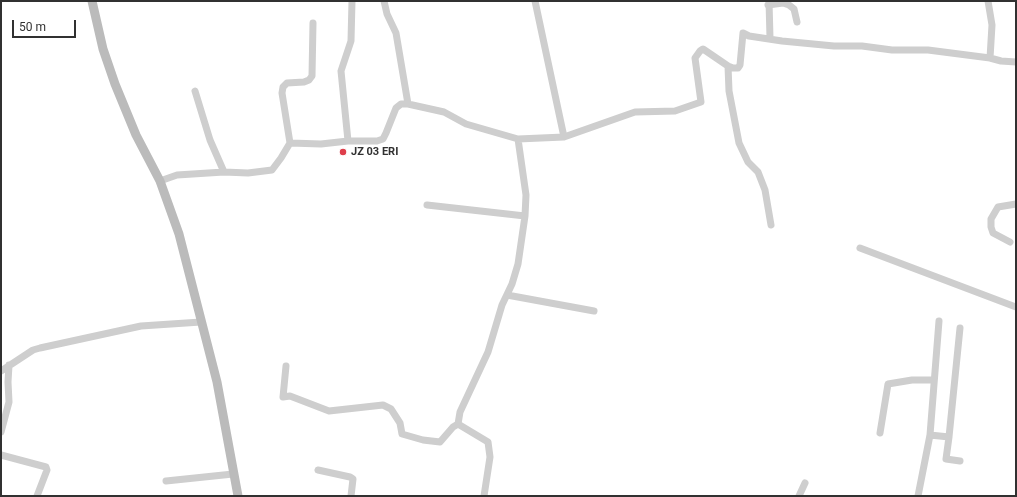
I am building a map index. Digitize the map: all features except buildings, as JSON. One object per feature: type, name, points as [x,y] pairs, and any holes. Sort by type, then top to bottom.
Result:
[{"type":"street","points":[[92,1],[103,48],[116,84],[136,134],[160,181],[179,234],[217,382],[238,496]]},
{"type":"street","points":[[348,140],[341,71],[350,41],[352,1]]},
{"type":"street","points":[[384,1],[387,14],[396,33],[408,104]]},
{"type":"street","points":[[535,1],[564,137]]},
{"type":"street","points":[[988,1],[992,25],[990,58]]},
{"type":"street","points":[[770,38],[769,3],[789,4],[794,10],[797,22]]},
{"type":"street","points":[[160,181],[177,175],[224,172],[248,173],[272,170],[290,143],[282,93],[283,87],[287,83],[304,82],[309,80],[312,76],[313,23]]},
{"type":"street","points":[[290,143],[321,144],[348,140],[377,141],[383,139],[396,108],[401,104],[408,104],[444,112],[466,124],[518,139],[564,137],[635,112],[675,111],[701,102],[695,58],[700,51],[703,49],[728,66],[738,68],[740,65],[743,33],[749,36],[810,44],[862,46],[892,50],[928,50],[1016,62]]},
{"type":"street","points":[[728,66],[729,91],[739,143],[748,162],[758,172],[765,190],[772,225]]},
{"type":"street","points":[[195,91],[210,140],[224,172]]},
{"type":"street","points":[[286,366],[283,397],[290,396],[329,411],[383,405],[391,409],[400,423],[402,434],[423,440],[440,442],[453,427],[458,424],[460,412],[488,352],[502,305],[514,278],[518,264],[525,216],[525,183],[518,139]]},
{"type":"street","points":[[1010,242],[993,233],[991,219],[998,207],[1016,204]]},
{"type":"street","points":[[427,205],[525,216]]},
{"type":"street","points":[[860,248],[1016,307]]},
{"type":"street","points":[[507,294],[594,311]]},
{"type":"street","points":[[1,371],[33,350],[40,348],[141,326],[201,322]]},
{"type":"street","points":[[918,496],[930,435],[933,380],[939,322]]},
{"type":"street","points":[[960,328],[946,459],[960,462]]},
{"type":"street","points":[[1,432],[9,402],[9,365]]},
{"type":"street","points":[[880,433],[888,384],[912,380],[933,380]]},
{"type":"street","points":[[458,424],[488,442],[490,457],[484,496]]},
{"type":"street","points":[[930,435],[949,437]]},
{"type":"street","points":[[1,455],[46,467],[47,470],[37,496]]},
{"type":"street","points":[[318,470],[353,479],[351,496]]},
{"type":"street","points":[[166,482],[233,474]]},
{"type":"street","points":[[799,496],[805,483]]},
{"type":"place","name":"JZ 03 ERI","points":[[343,152]]}]
